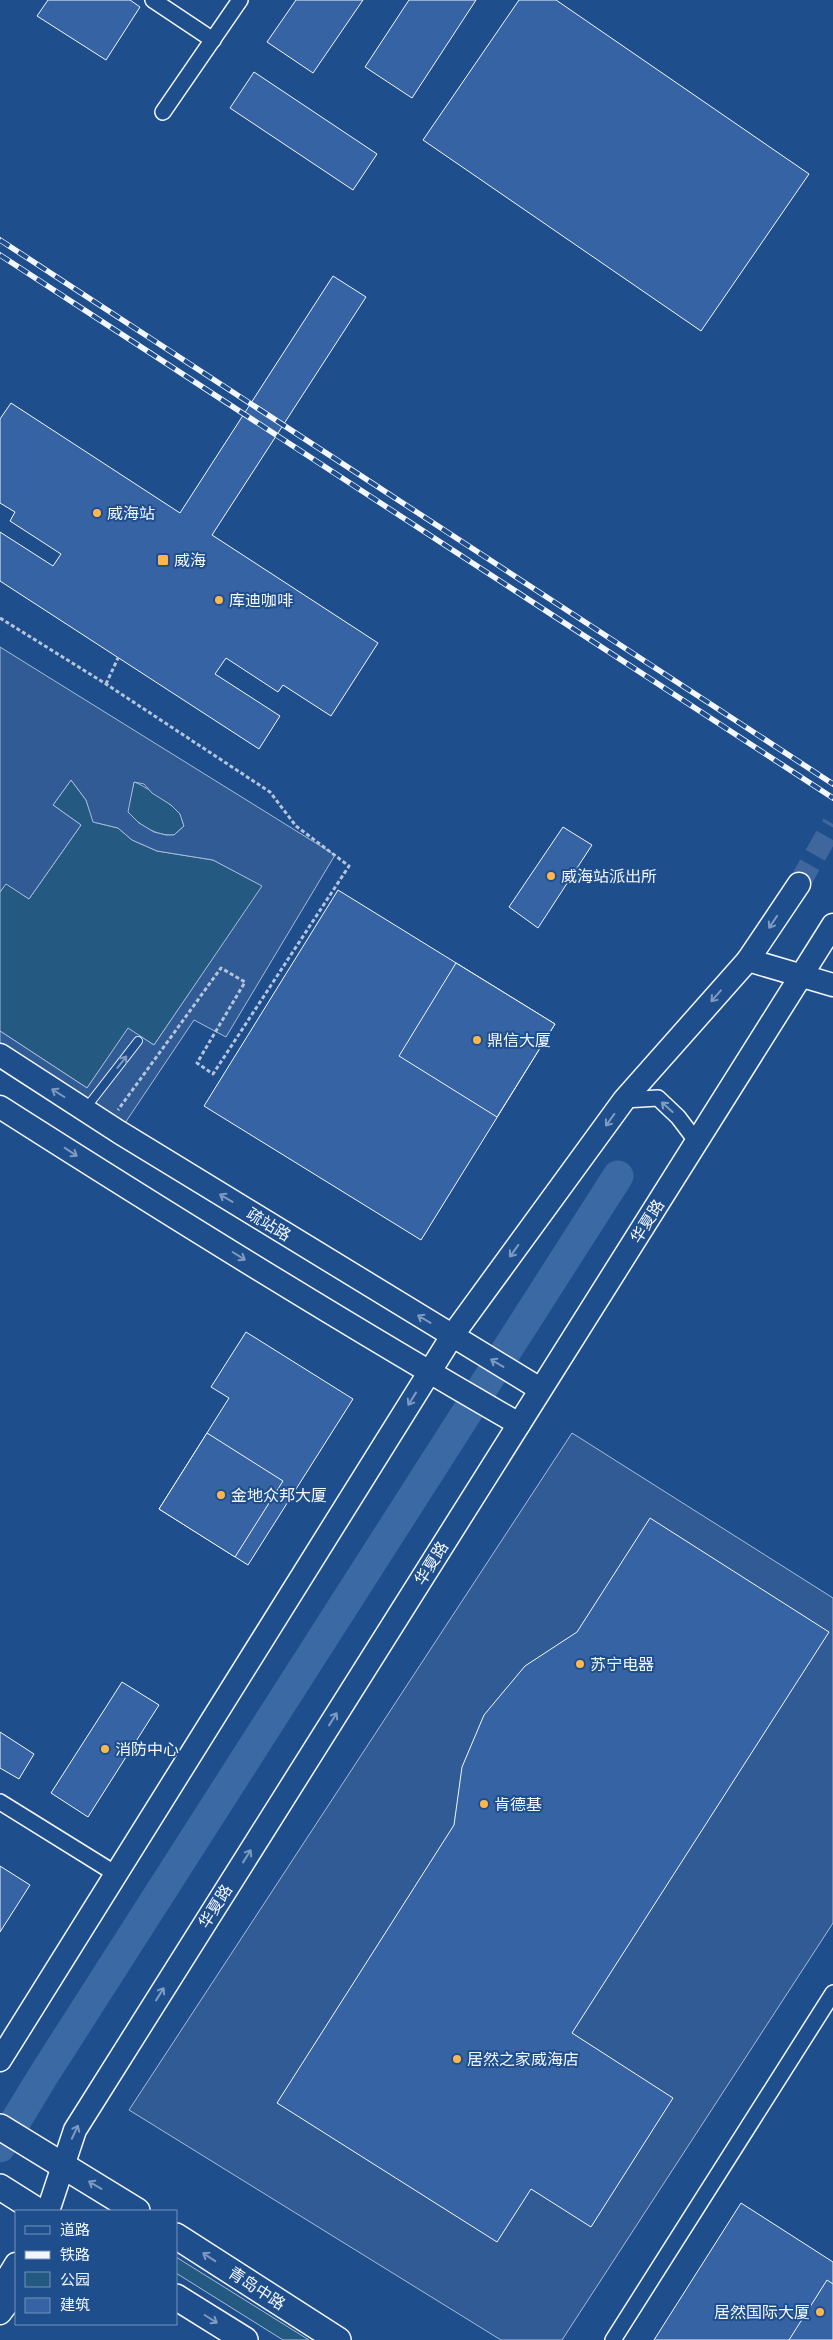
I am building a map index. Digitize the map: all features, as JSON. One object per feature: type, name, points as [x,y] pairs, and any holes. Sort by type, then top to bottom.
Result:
[{"type":"main road","points":[[0,2060],[116,1874],[459,1340],[624,1100],[748,960],[799,884]]},
{"type":"main road","name":"华夏路","points":[[48,2210],[75,2130],[534,1385],[698,1142],[800,974],[833,925]]},
{"type":"main road","points":[[748,960],[833,984]]},
{"type":"main road","name":"疏站路","points":[[0,1055],[107,1124],[534,1385]]},
{"type":"main road","points":[[0,1107],[106,1175],[436,1377],[512,1420]]},
{"type":"main road","points":[[0,2127],[135,2210]]},
{"type":"main road","points":[[5,2190],[36,2210]]},
{"type":"main road","name":"青岛中路","points":[[178,2237],[338,2340]]},
{"type":"main road","points":[[0,2290],[15,2266]]},
{"type":"main road","points":[[0,2313],[15,2293]]},
{"type":"main road","points":[[178,2298],[245,2340]]},
{"type":"street","points":[[153,0],[213,40]]},
{"type":"street","points":[[163,112],[240,0]]},
{"type":"street","points":[[624,1100],[658,1098],[678,1117],[698,1142]]},
{"type":"street","points":[[0,1802],[116,1874]]},
{"type":"street","points":[[613,2340],[833,1992]]},
{"type":"lane","points":[[85,1110],[138,1041]]},
{"type":"path","points":[[0,618],[106,684],[270,792],[296,826],[349,866],[213,1074],[197,1063],[244,982],[221,968],[107,1124]]},
{"type":"path","points":[[106,684],[118,658]]},
{"type":"green space","points":[[71,780],[86,800],[94,822],[118,828],[132,840],[157,851],[213,860],[263,886],[154,1045],[128,1029],[87,1088],[0,1031],[0,892],[6,883],[29,899],[81,825],[53,805]]},
{"type":"green space","points":[[134,782],[151,791],[177,810],[184,826],[174,835],[160,834],[148,829],[132,817],[127,812]]},
{"type":"green space","points":[[178,2258],[309,2340],[283,2340],[178,2274]]},
{"type":"shaded area","points":[[0,647],[335,855],[226,1037],[194,1020],[119,1132],[0,1055],[0,1031],[87,1088],[128,1028],[154,1045],[262,886],[213,860],[157,851],[132,840],[118,828],[93,822],[86,800],[71,780],[53,805],[81,825],[29,899],[6,884],[0,892]],"holes":[[[134,782],[144,784],[152,793],[171,805],[180,814],[184,826],[174,835],[154,832],[139,823],[128,812]]]},
{"type":"shaded area","points":[[572,1433],[833,1598],[833,1923],[562,2340],[501,2340],[129,2110]]},
{"type":"building","points":[[48,0],[130,0],[140,7],[106,60],[37,16]]},
{"type":"building","points":[[296,0],[363,0],[313,73],[267,42]]},
{"type":"building","points":[[409,0],[476,0],[412,98],[365,67]]},
{"type":"building","points":[[519,0],[556,0],[809,174],[701,331],[423,140]]},
{"type":"building","points":[[254,72],[377,154],[353,190],[230,108]]},
{"type":"building","name":"威海站","points":[[333,276],[366,297],[212,535],[378,643],[331,716],[283,685],[278,692],[226,658],[215,674],[280,716],[259,749],[0,581],[0,532],[53,566],[61,554],[10,521],[15,512],[0,503],[0,419],[11,403],[180,513]]},
{"type":"building","name":"威海站派出所","points":[[563,827],[592,845],[538,928],[509,907]]},
{"type":"building","points":[[338,890],[555,1024],[421,1240],[204,1106]]},
{"type":"building","name":"鼎信大厦","points":[[456,963],[555,1024],[497,1117],[399,1056]]},
{"type":"building","points":[[246,1332],[353,1399],[248,1565],[159,1509],[229,1398],[211,1387]]},
{"type":"building","name":"金地众邦大厦","points":[[207,1433],[283,1481],[235,1557],[159,1509]]},
{"type":"building","points":[[650,1518],[829,1632],[572,2033],[673,2098],[591,2227],[531,2189],[497,2242],[277,2103],[454,1825],[462,1767],[484,1715],[525,1666],[577,1632]]},
{"type":"building","name":"消防中心","points":[[122,1682],[159,1705],[88,1817],[51,1793]]},
{"type":"building","points":[[0,1732],[34,1754],[19,1779],[0,1768]]},
{"type":"building","points":[[0,1866],[30,1885],[0,1932]]},
{"type":"building","points":[[741,2203],[833,2262],[833,2340],[654,2340]]},
{"type":"building","name":"居然国际大厦","points":[[827,2280],[833,2284],[833,2340],[789,2340]]},
{"type":"waterway","points":[[0,2147],[43,2076],[618,1176]]},
{"type":"tunnel","points":[[799,884],[833,824]]},
{"type":"railway","points":[[0,240],[833,784]]},
{"type":"railway","points":[[0,255],[833,798]]},
{"type":"place","name":"威海站","points":[[97,513]]},
{"type":"place","name":"威海","points":[[163,560]]},
{"type":"place","name":"库迪咖啡","points":[[219,600]]},
{"type":"place","name":"威海站派出所","points":[[551,876]]},
{"type":"place","name":"鼎信大厦","points":[[477,1040]]},
{"type":"place","name":"金地众邦大厦","points":[[221,1495]]},
{"type":"place","name":"苏宁电器","points":[[580,1664]]},
{"type":"place","name":"消防中心","points":[[105,1749]]},
{"type":"place","name":"肯德基","points":[[484,1804]]},
{"type":"place","name":"居然之家威海店","points":[[457,2059]]},
{"type":"place","name":"居然国际大厦","points":[[820,2312]]}]
